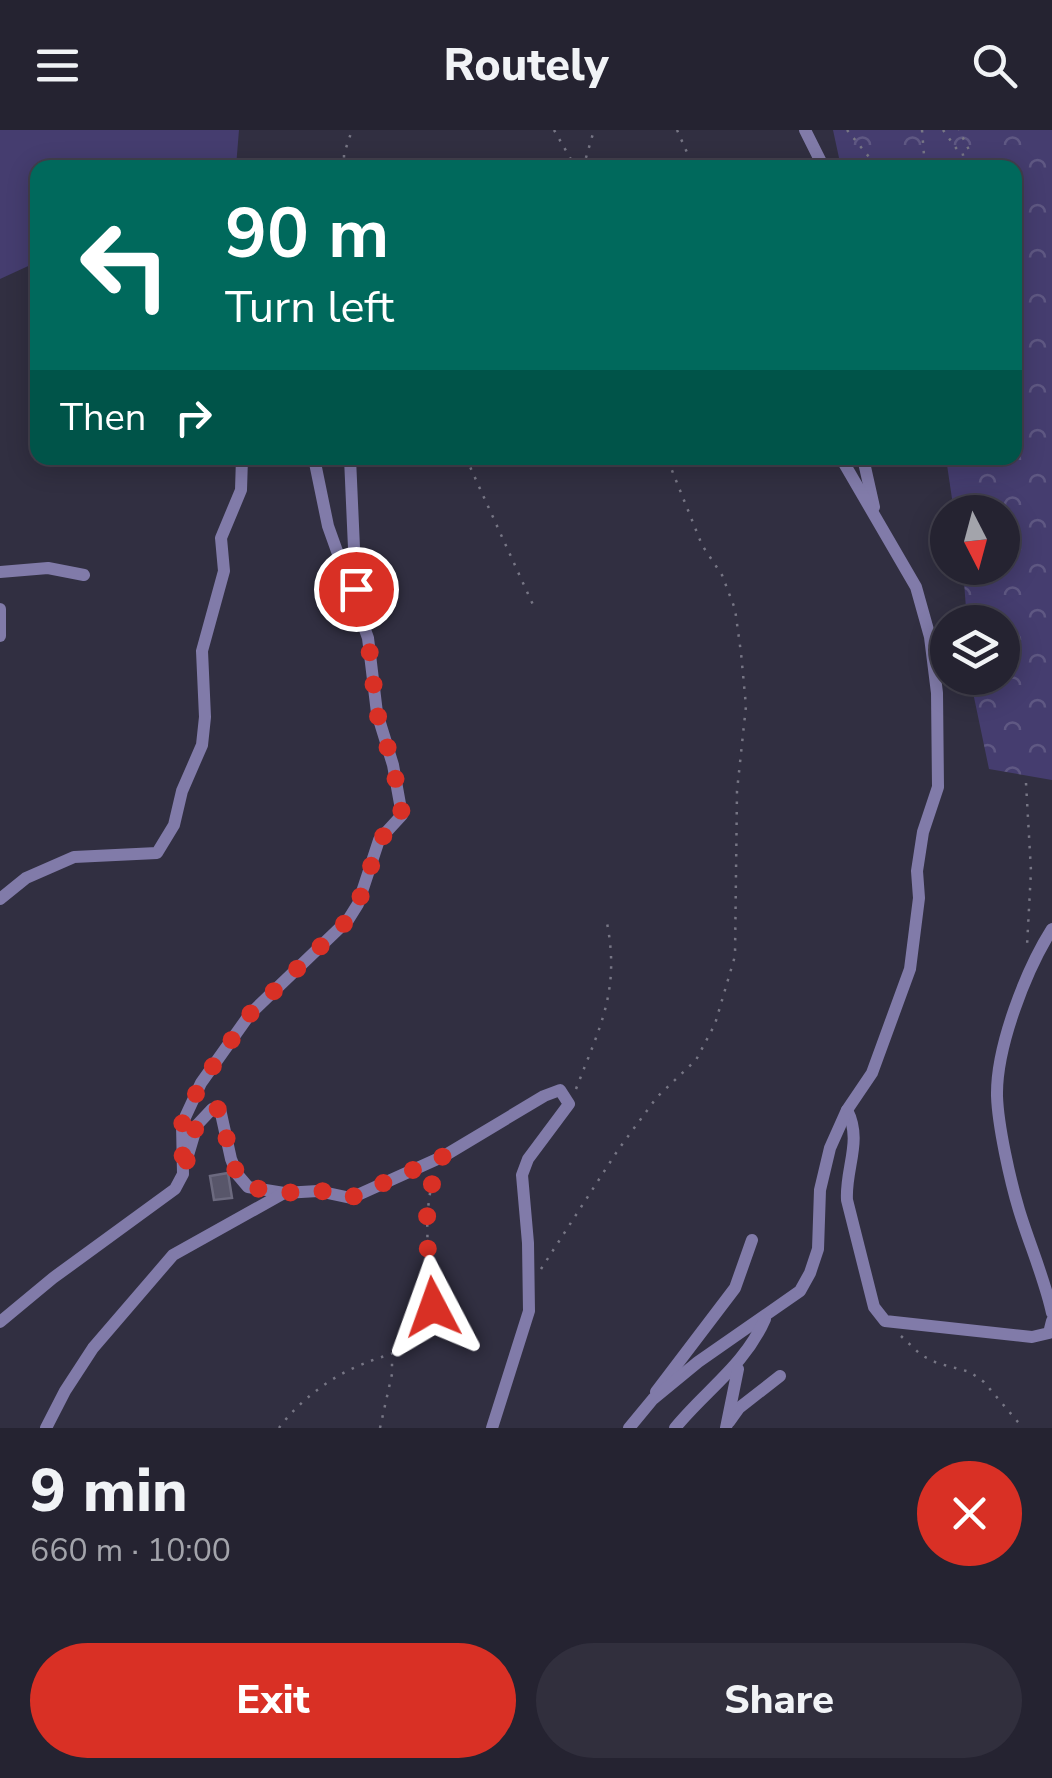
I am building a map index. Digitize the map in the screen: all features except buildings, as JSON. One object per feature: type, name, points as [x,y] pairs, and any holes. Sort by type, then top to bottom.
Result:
[{"type":"street","points":[[806,130],[820,160]]},
{"type":"street","points":[[0,899],[26,878],[74,858],[157,853],[174,824],[182,791],[202,745],[202,651],[224,572],[221,538],[241,490],[242,465]]},
{"type":"street","points":[[183,1174],[182,1124],[201,1083],[250,1014],[348,920],[358,904],[380,840],[402,814],[393,765],[377,713],[368,638],[328,526],[315,465]]},
{"type":"street","points":[[350,465],[357,606]]},
{"type":"street","points":[[653,1399],[800,1290],[818,1249],[820,1190],[830,1148],[847,1110],[872,1073],[910,969],[919,898],[917,870],[923,832],[938,787],[937,693],[916,587],[846,465]]},
{"type":"street","points":[[864,465],[874,514]]},
{"type":"street","points":[[0,572],[48,568],[84,575]]},
{"type":"street","points":[[0,609],[0,636]]},
{"type":"street","points":[[1052,929],[1035,956],[1016,1002],[999,1070],[997,1097],[1017,1204],[1052,1313]]},
{"type":"street","points":[[0,1322],[175,1189],[196,1126],[212,1109],[220,1109],[237,1174],[248,1187],[284,1193],[318,1190],[350,1198],[444,1156],[560,1090],[569,1104],[528,1158],[522,1175],[528,1311],[492,1428]]},
{"type":"street","points":[[847,1110],[854,1124],[855,1147],[846,1200],[874,1307],[886,1321],[1032,1338],[1049,1333],[1052,1321]]},
{"type":"street","points":[[46,1428],[93,1348],[173,1255],[284,1193]]},
{"type":"street","points":[[629,1428],[735,1288],[752,1240]]},
{"type":"street","points":[[676,1428],[744,1358],[766,1317]]},
{"type":"street","points":[[726,1426],[732,1390],[744,1358]]},
{"type":"street","points":[[726,1426],[739,1408],[780,1376]]},
{"type":"path","points":[[344,160],[352,130]]},
{"type":"path","points":[[554,130],[571,160]]},
{"type":"path","points":[[585,160],[594,130]]},
{"type":"path","points":[[677,130],[690,160]]},
{"type":"path","points":[[848,130],[872,160]]},
{"type":"path","points":[[922,130],[924,160]]},
{"type":"path","points":[[944,130],[961,155],[968,150],[959,130]]},
{"type":"path","points":[[469,465],[534,607]]},
{"type":"path","points":[[528,1294],[546,1259],[618,1150],[657,1098],[696,1060],[716,1024],[736,956],[737,791],[746,706],[742,653],[735,609],[722,576],[702,545],[670,465]]},
{"type":"path","points":[[1026,782],[1032,886],[1026,953]]},
{"type":"path","points":[[569,1104],[611,988],[612,952],[606,918]]},
{"type":"path","points":[[279,1428],[318,1390],[346,1372],[406,1349],[418,1336],[433,1307],[436,1290],[427,1239],[428,1205],[435,1171],[444,1156]]},
{"type":"path","points":[[886,1321],[921,1355],[970,1372],[984,1382],[1022,1428]]},
{"type":"path","points":[[380,1428],[392,1356]]},
{"type":"green space","points":[[0,130],[239,130],[237,160],[30,160],[30,265],[0,279]]},
{"type":"green space","points":[[833,130],[1052,130],[1052,780],[989,769],[974,695],[1020,695],[1020,605],[966,605],[964,585],[1020,585],[1020,495],[951,495],[947,465],[1022,465],[1022,160],[839,160]]},
{"type":"route","points":[[356,589],[357,606],[368,638],[380,730],[393,765],[402,814],[380,840],[358,904],[348,920],[250,1014],[201,1083],[182,1124],[183,1174],[196,1126],[212,1109],[220,1109],[231,1158],[248,1187],[284,1193],[318,1190],[350,1198],[367,1194],[444,1156],[435,1171],[428,1205],[427,1239],[436,1290],[433,1307]]}]
